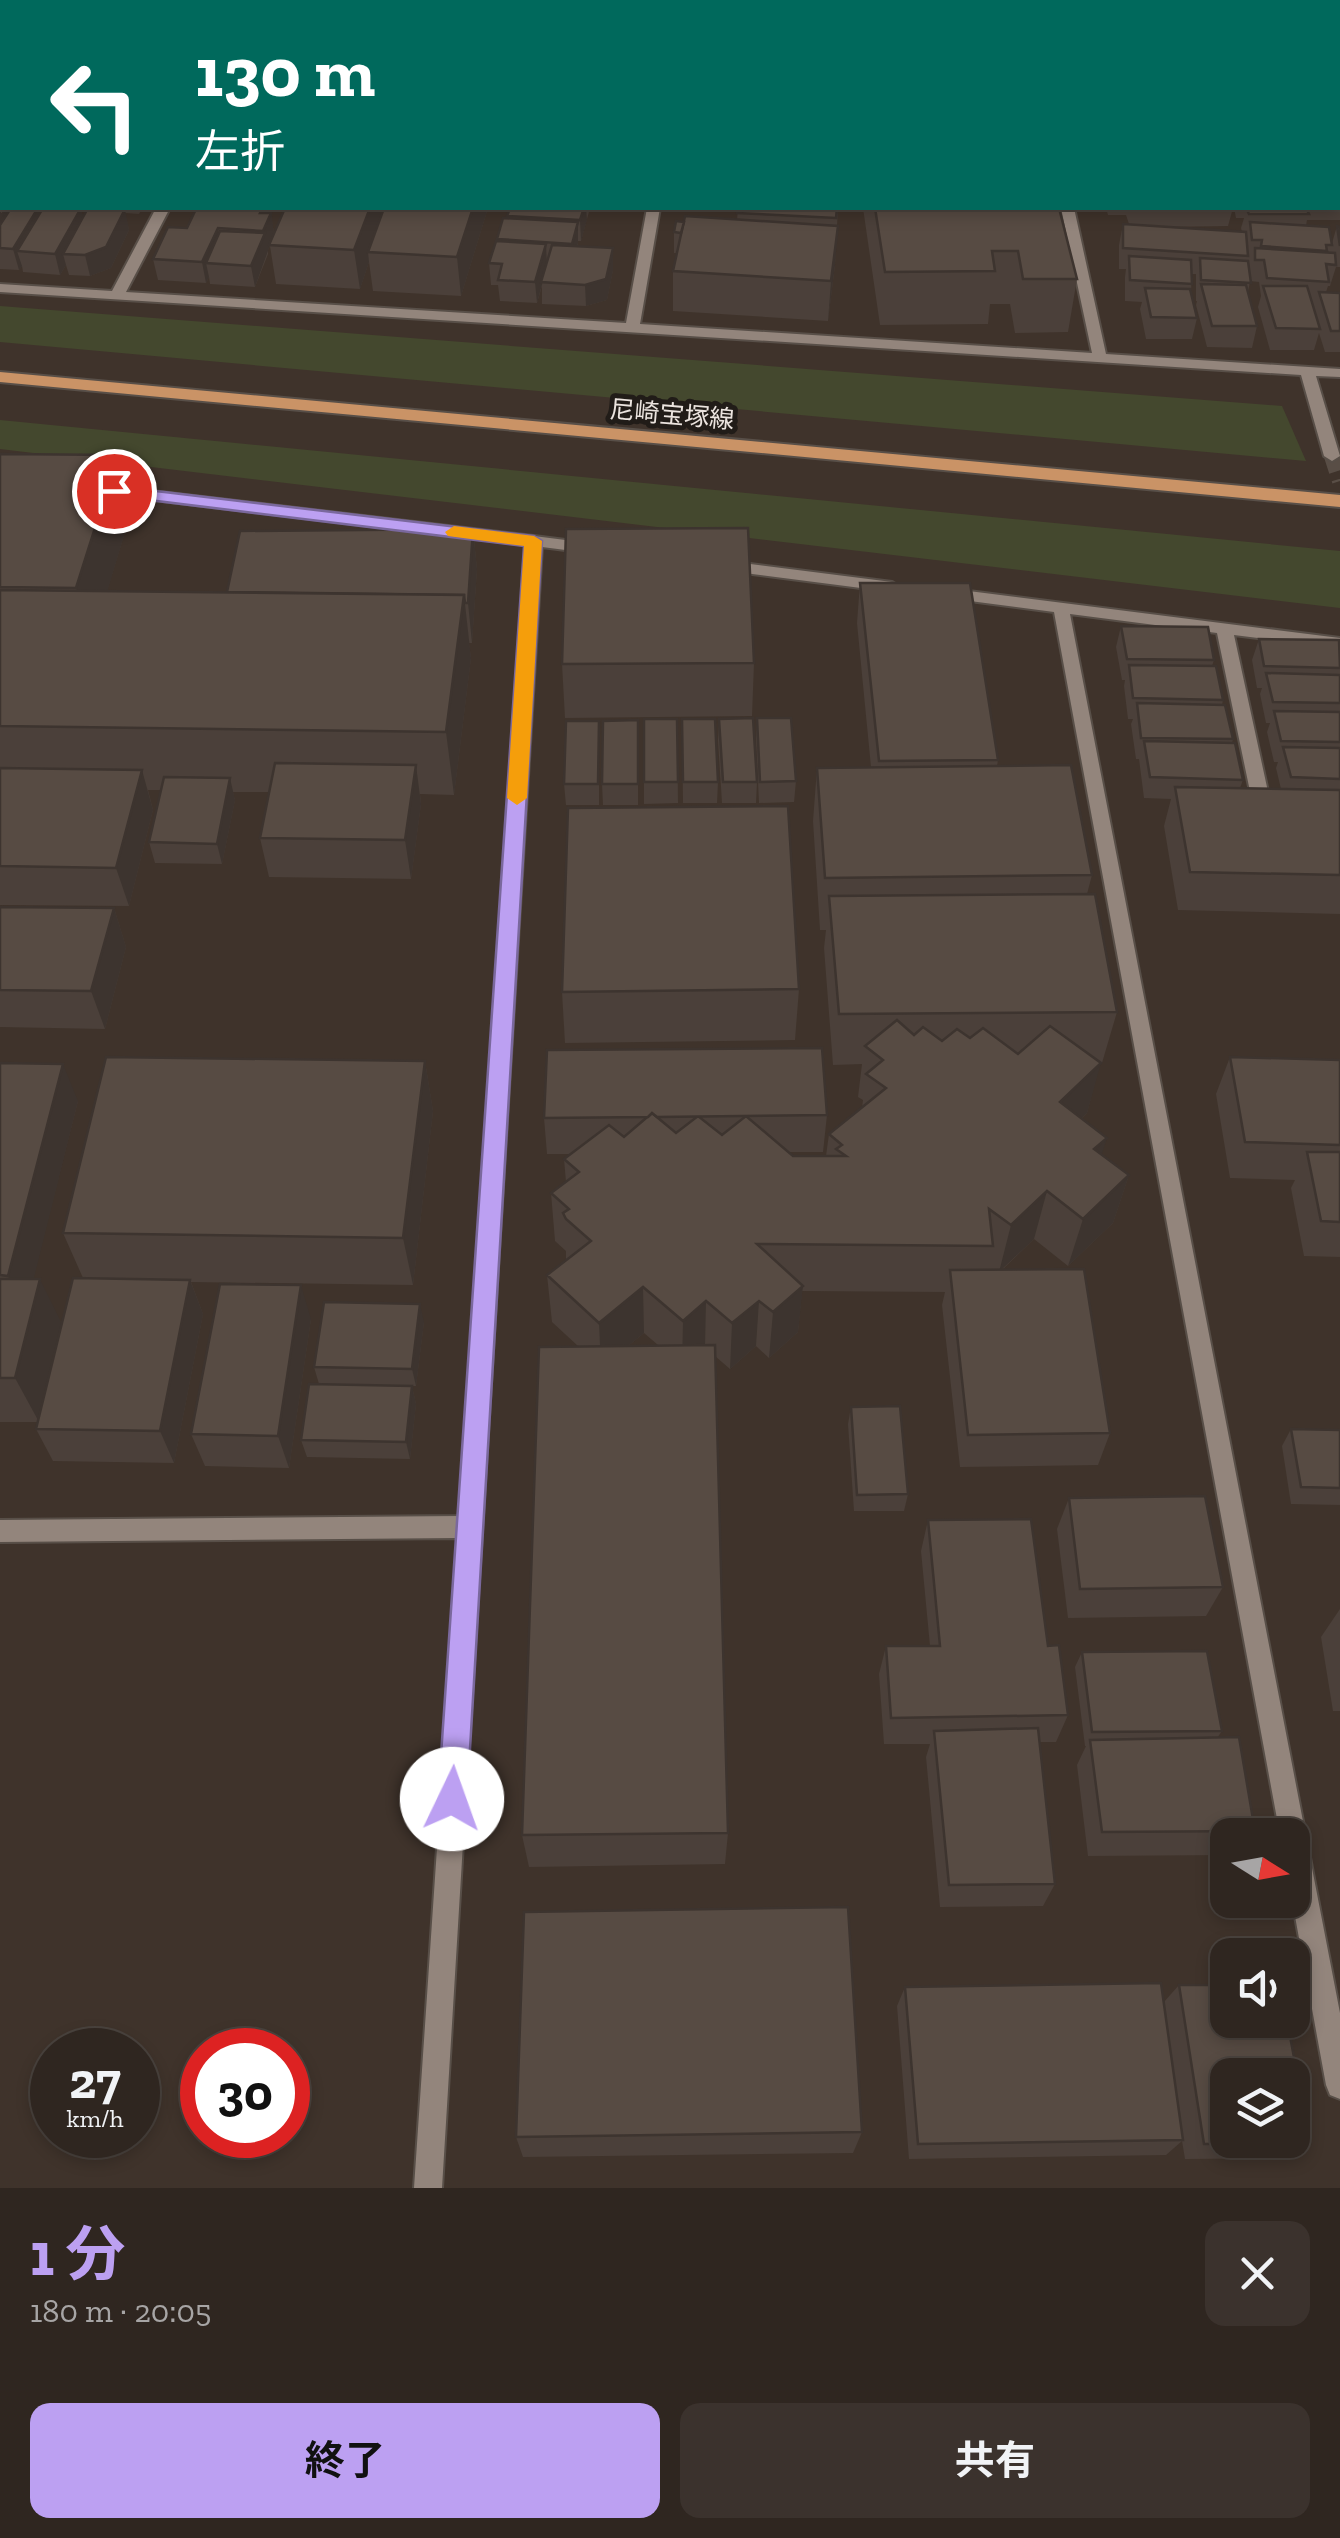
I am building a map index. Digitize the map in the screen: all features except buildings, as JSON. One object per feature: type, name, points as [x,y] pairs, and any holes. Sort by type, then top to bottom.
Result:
[{"type":"main road","name":"尼崎宝塚線","points":[[0,378],[1340,500]]},
{"type":"street","points":[[117,295],[161,210]]},
{"type":"street","points":[[632,328],[654,210]]},
{"type":"street","points":[[1068,210],[1100,358]]},
{"type":"street","points":[[0,288],[1340,373]]},
{"type":"street","points":[[1307,371],[1332,456]]},
{"type":"street","points":[[79,487],[612,551]]},
{"type":"street","points":[[428,2188],[534,541]]},
{"type":"street","points":[[709,564],[904,588]]},
{"type":"street","points":[[924,591],[1340,643]]},
{"type":"street","points":[[1060,608],[1340,2085]]},
{"type":"street","points":[[1224,628],[1261,800]]},
{"type":"street","points":[[0,1530],[470,1527]]},
{"type":"green space","points":[[0,306],[1282,406],[1306,461],[0,342]]},
{"type":"green space","points":[[0,420],[1340,551],[1340,608],[0,449]]},
{"type":"tunnel","points":[[1332,456],[1340,481]]},
{"type":"slow traffic","points":[[454,532],[534,541],[517,798]]},
{"type":"route","points":[[114,491],[534,541],[452,1799]]}]
